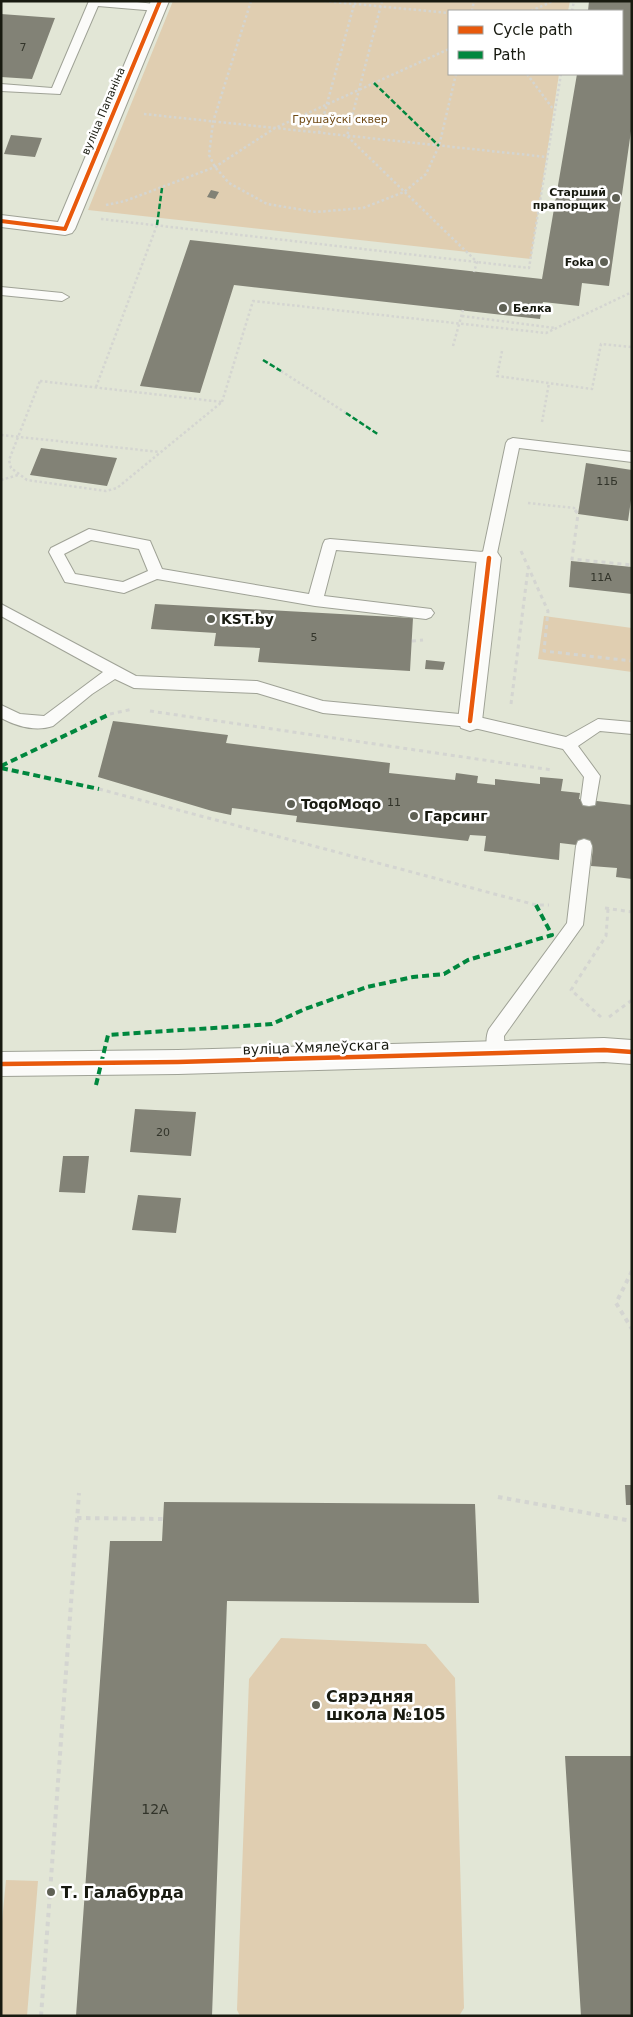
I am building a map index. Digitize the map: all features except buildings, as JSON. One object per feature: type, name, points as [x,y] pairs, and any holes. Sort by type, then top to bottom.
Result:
[{"type":"street","name":"вуліца Папаніна","points":[[1,221],[65,229],[158,4]]},
{"type":"street","points":[[470,721],[489,558]]},
{"type":"street","name":"вуліца Хмялеўскага","points":[[1,1064],[178,1062],[604,1050],[632,1052]]},
{"type":"lane","points":[[1,87],[56,92],[92,2],[158,4]]},
{"type":"lane","points":[[1,292],[62,297]]},
{"type":"lane","points":[[315,600],[330,544],[489,558],[513,444],[632,457]]},
{"type":"lane","points":[[156,573],[145,545],[89,534],[56,552],[70,578],[124,588],[156,573],[315,600],[426,613]]},
{"type":"lane","points":[[1,609],[134,682],[257,687],[323,707],[470,721],[568,744],[592,776],[589,800]]},
{"type":"lane","points":[[1,711],[18,720],[47,722],[87,690],[114,672]]},
{"type":"lane","points":[[568,744],[598,725],[632,728]]},
{"type":"lane","points":[[496,1054],[495,1034],[575,925],[584,846]]},
{"type":"path","points":[[251,1],[213,122],[209,155],[214,167],[229,183],[267,204],[316,212],[363,208],[404,192],[426,174],[439,146],[456,75]]},
{"type":"path","points":[[324,1],[448,14]]},
{"type":"path","points":[[350,1],[354,3]]},
{"type":"path","points":[[346,136],[382,1]]},
{"type":"path","points":[[533,10],[553,1]]},
{"type":"path","points":[[319,133],[354,3]]},
{"type":"path","points":[[101,206],[126,201],[214,167],[275,128],[448,49]]},
{"type":"path","points":[[528,75],[553,110]]},
{"type":"path","points":[[97,218],[529,268],[560,75]]},
{"type":"path","points":[[139,113],[547,157]]},
{"type":"path","points":[[346,136],[477,262]]},
{"type":"path","points":[[96,388],[157,225]]},
{"type":"path","points":[[474,272],[477,262]]},
{"type":"path","points":[[222,402],[40,381],[10,460],[11,468],[27,480],[106,491],[116,488],[222,402],[253,301],[546,333],[632,292]]},
{"type":"path","points":[[453,346],[463,310]]},
{"type":"path","points":[[462,316],[555,328]]},
{"type":"path","points":[[502,351],[497,376],[592,389],[601,344],[632,348]]},
{"type":"path","points":[[281,371],[346,413]]},
{"type":"path","points":[[538,446],[549,383]]},
{"type":"path","points":[[1,435],[161,452]]},
{"type":"path","points":[[1,480],[19,475]]},
{"type":"path","points":[[526,512],[528,503],[574,508],[578,514],[572,558],[632,565]]},
{"type":"path","points":[[520,549],[548,611],[544,651],[632,661]]},
{"type":"path","points":[[503,763],[528,568]]},
{"type":"path","points":[[110,714],[133,709]]},
{"type":"path","points":[[99,790],[536,906],[578,904]]},
{"type":"path","points":[[608,909],[606,936],[571,990],[604,1020],[632,1000]]},
{"type":"path","points":[[632,1271],[616,1303],[632,1329]]},
{"type":"path","points":[[41,2016],[79,1493]]},
{"type":"path","points":[[498,1497],[632,1522]]},
{"type":"path","points":[[77,1518],[163,1519]]},
{"type":"green space","name":"Грушаўскі сквер","points":[[173,1],[570,1],[568,10],[448,10],[448,75],[559,75],[531,259],[88,210]]},
{"type":"green space","points":[[544,616],[632,628],[632,672],[538,659]]},
{"type":"green space","points":[[281,1638],[426,1644],[455,1678],[464,2008],[459,2016],[240,2016],[237,2010],[249,1679]]},
{"type":"green space","points":[[6,1880],[38,1881],[27,2016],[1,2016],[1,1932]]},
{"type":"marked path","points":[[374,83],[439,146]]},
{"type":"marked path","points":[[157,225],[162,188]]},
{"type":"marked path","points":[[263,360],[281,371]]},
{"type":"marked path","points":[[346,413],[379,435]]},
{"type":"marked path","points":[[1,766],[110,714]]},
{"type":"marked path","points":[[1,768],[99,789]]},
{"type":"marked path","points":[[96,1085],[108,1035],[272,1024],[305,1009],[367,987],[413,977],[444,974],[468,960],[552,935],[536,905]]},
{"type":"cycle path","points":[[1,221],[65,229],[160,1]]},
{"type":"cycle path","points":[[470,721],[489,558]]},
{"type":"cycle path","points":[[1,1064],[178,1062],[604,1050],[632,1052]]},
{"type":"place","name":"Старший прапорщик","points":[[616,198]]},
{"type":"place","name":"Foka","points":[[604,262]]},
{"type":"place","name":"Белка","points":[[503,308]]},
{"type":"place","name":"KST.by","points":[[211,619]]},
{"type":"place","name":"ToqoMoqo","points":[[291,804]]},
{"type":"place","name":"Гарсинг","points":[[414,816]]},
{"type":"place","name":"Сярэдняя школа №105","points":[[316,1705]]},
{"type":"place","name":"Т. Галабурда","points":[[51,1892]]}]
